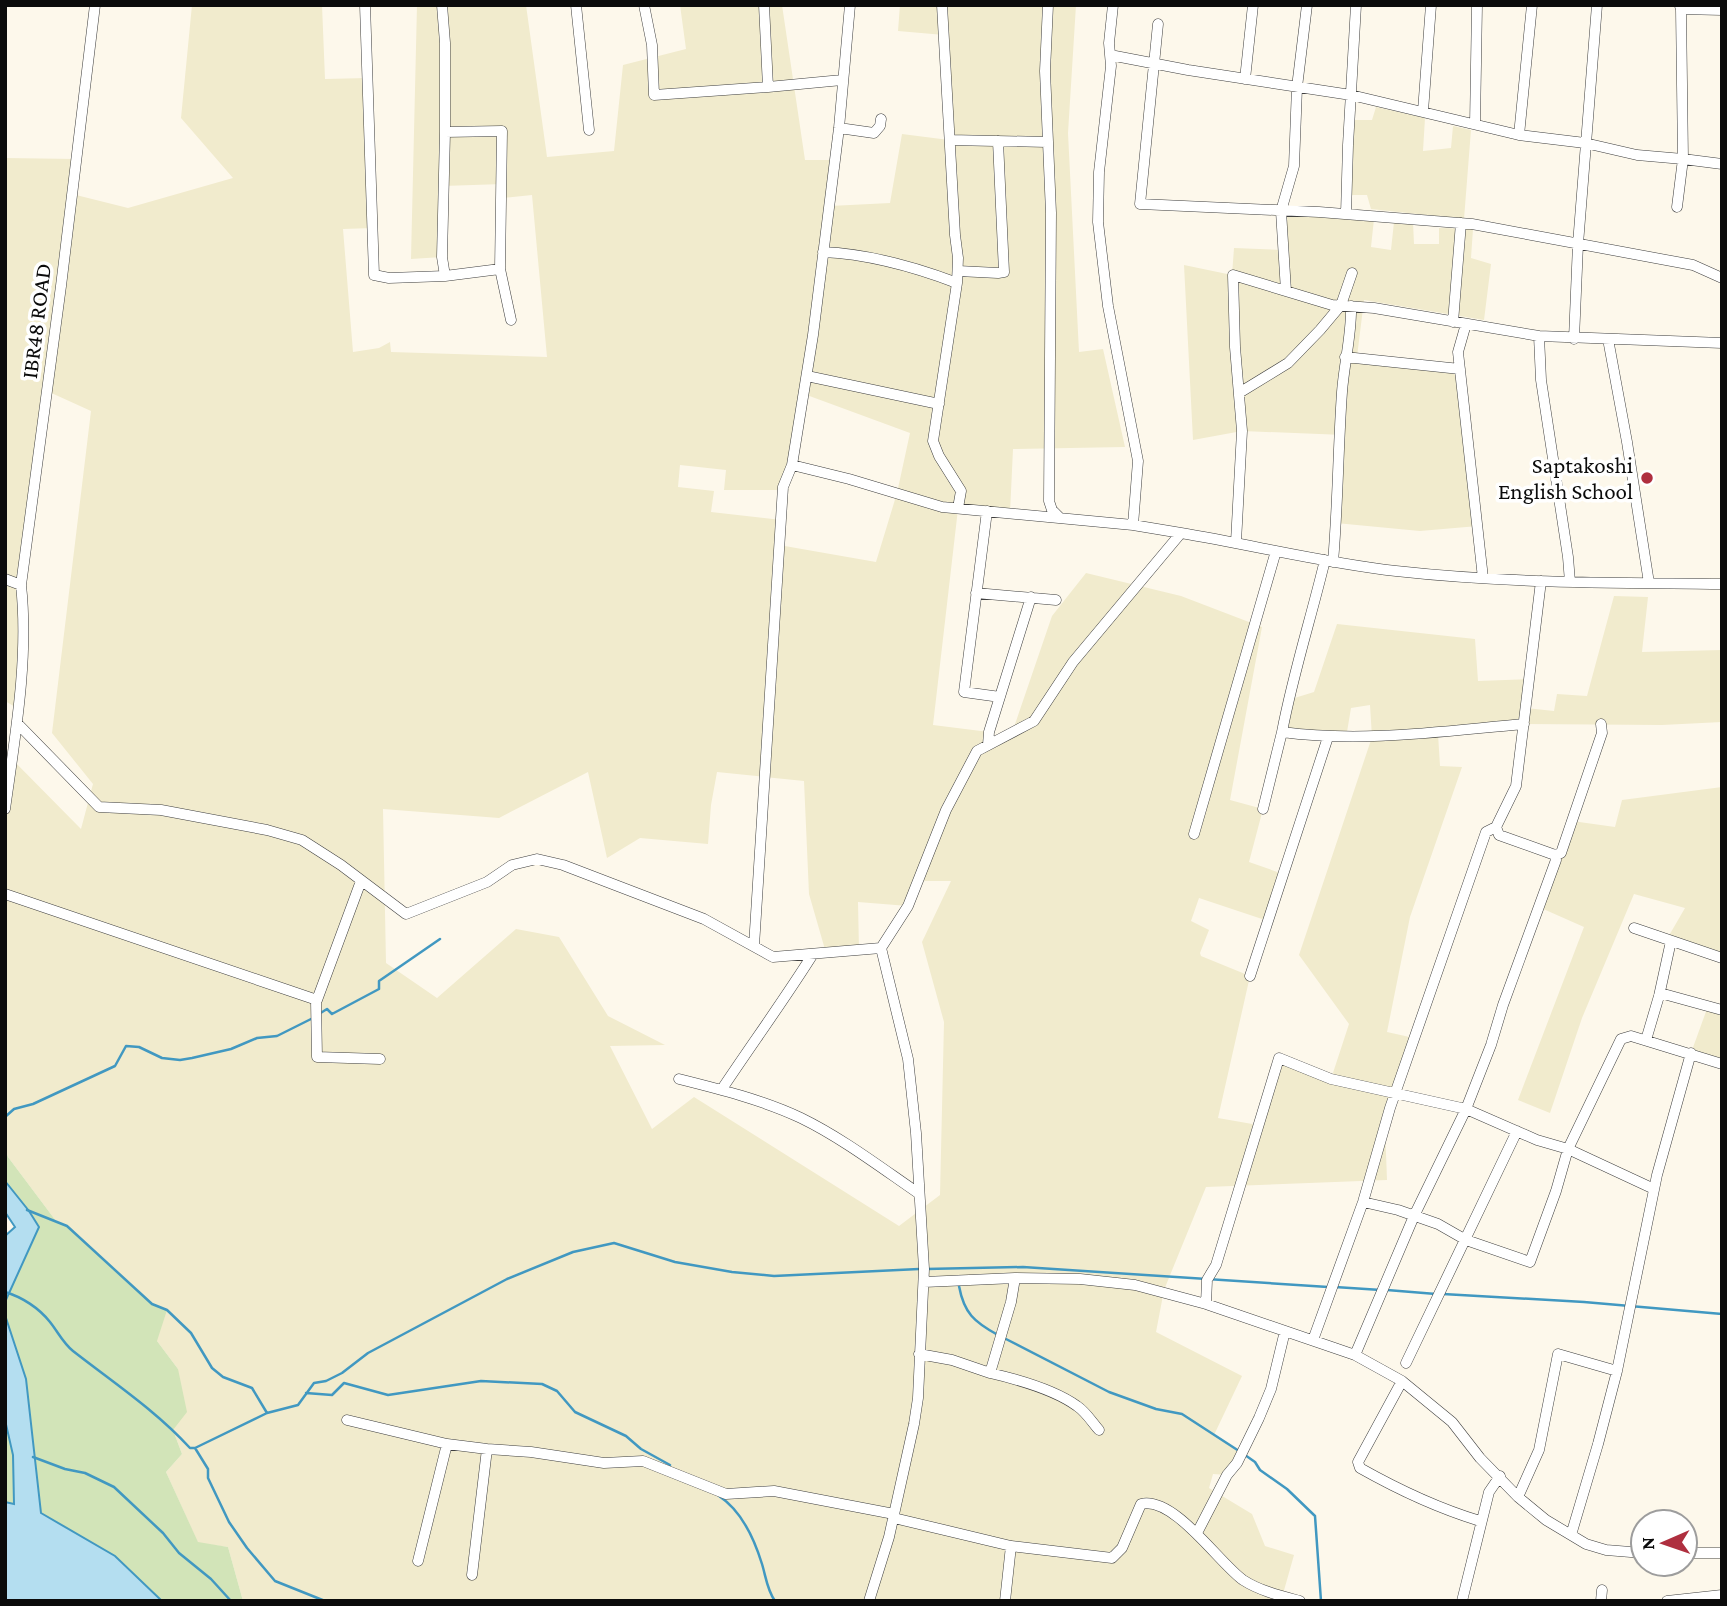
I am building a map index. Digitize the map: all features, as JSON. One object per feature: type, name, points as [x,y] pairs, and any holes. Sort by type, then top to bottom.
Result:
[{"type":"street","name":"IBR48 ROAD","points":[[5,809],[17,723],[24,617],[20,585],[95,5]]},
{"type":"street","points":[[365,5],[374,275],[389,278],[445,276],[500,269]]},
{"type":"street","points":[[442,5],[445,43],[442,257],[445,276]]},
{"type":"street","points":[[576,5],[589,130]]},
{"type":"street","points":[[644,5],[652,45],[654,95],[842,80]]},
{"type":"street","points":[[764,5],[768,87]]},
{"type":"street","points":[[754,946],[783,487],[792,465],[807,376],[838,128],[849,5]]},
{"type":"street","points":[[942,5],[958,271],[933,441],[961,491],[958,508]]},
{"type":"street","points":[[1048,5],[1045,71],[1051,213],[1049,500],[1052,510],[1060,518]]},
{"type":"street","points":[[1113,5],[1099,172],[1098,222],[1108,306],[1138,461],[1133,525]]},
{"type":"street","points":[[1245,79],[1253,5]]},
{"type":"street","points":[[1286,291],[1281,211],[1294,166],[1297,87],[1307,5]]},
{"type":"street","points":[[1346,214],[1356,5]]},
{"type":"street","points":[[1423,111],[1431,5]]},
{"type":"street","points":[[1475,124],[1477,5]]},
{"type":"street","points":[[1519,135],[1532,5]]},
{"type":"street","points":[[1574,339],[1578,244],[1597,5]]},
{"type":"street","points":[[1677,207],[1683,159],[1681,7],[1722,9]]},
{"type":"street","points":[[1158,24],[1140,204],[1346,214],[1461,223],[1536,234],[1693,265],[1722,278]]},
{"type":"street","points":[[1110,55],[1351,95],[1519,135],[1585,143],[1637,155],[1722,164]]},
{"type":"street","points":[[838,128],[874,133],[880,126],[881,119]]},
{"type":"street","points":[[444,132],[502,131],[500,269],[511,320]]},
{"type":"street","points":[[950,140],[1047,142]]},
{"type":"street","points":[[958,271],[1004,272],[998,141]]},
{"type":"street","points":[[1453,322],[1461,223]]},
{"type":"street","points":[[823,252],[876,259],[929,272],[957,283]]},
{"type":"street","points":[[1263,809],[1298,657],[1329,561],[1345,357],[1352,327],[1346,306],[1352,273]]},
{"type":"street","points":[[1236,542],[1242,432],[1233,275],[1346,306],[1374,308],[1539,337],[1722,343]]},
{"type":"street","points":[[1239,393],[1288,363],[1346,306]]},
{"type":"street","points":[[1466,324],[1458,352],[1483,578]]},
{"type":"street","points":[[1539,337],[1541,380],[1569,557],[1570,582]]},
{"type":"street","points":[[1608,339],[1649,583]]},
{"type":"street","points":[[1345,357],[1460,369]]},
{"type":"street","points":[[807,376],[939,404]]},
{"type":"street","points":[[792,465],[942,507],[1133,525],[1396,571],[1541,581],[1722,584]]},
{"type":"street","points":[[987,511],[964,692],[1000,697]]},
{"type":"street","points":[[869,1601],[894,1516],[914,1424],[918,1398],[924,1282],[916,1133],[908,1059],[881,948],[908,906],[946,810],[977,751],[1034,721],[1073,662],[1181,533]]},
{"type":"street","points":[[1194,834],[1276,551]]},
{"type":"street","points":[[5,579],[20,585]]},
{"type":"street","points":[[1313,1340],[1363,1202],[1395,1093],[1486,832],[1496,827],[1517,786],[1541,581]]},
{"type":"street","points":[[976,593],[1056,600]]},
{"type":"street","points":[[988,745],[989,732],[1031,597]]},
{"type":"street","points":[[17,723],[99,807],[161,810],[267,830],[302,840],[405,914],[487,882],[512,865],[537,859],[563,864],[704,919],[773,957],[881,948]]},
{"type":"street","points":[[1282,732],[1328,737],[1438,734],[1524,724]]},
{"type":"street","points":[[1496,827],[1499,835],[1555,855],[1561,853],[1602,733],[1601,724]]},
{"type":"street","points":[[1250,976],[1328,737]]},
{"type":"street","points":[[1354,1355],[1414,1216],[1466,1109],[1541,908],[1556,860],[1555,855]]},
{"type":"street","points":[[361,881],[316,1000],[317,1057],[380,1059]]},
{"type":"street","points":[[5,894],[316,1000]]},
{"type":"street","points":[[1634,928],[1722,958]]},
{"type":"street","points":[[1646,1040],[1671,941]]},
{"type":"street","points":[[722,1089],[813,954]]},
{"type":"street","points":[[1660,993],[1722,1010]]},
{"type":"street","points":[[1363,1202],[1398,1210],[1438,1224],[1466,1240],[1530,1262],[1569,1149],[1621,1039],[1631,1036],[1722,1064]]},
{"type":"street","points":[[1571,1535],[1617,1371],[1654,1189],[1691,1053]]},
{"type":"street","points":[[1206,1304],[1207,1280],[1216,1265],[1279,1058],[1331,1079],[1466,1109],[1569,1149],[1654,1189]]},
{"type":"street","points":[[678,1079],[722,1089],[801,1118],[918,1193]]},
{"type":"street","points":[[1406,1363],[1517,1131]]},
{"type":"street","points":[[924,1282],[1016,1278],[1080,1279],[1135,1285],[1206,1304],[1354,1355],[1402,1381],[1452,1422],[1480,1458],[1518,1497],[1546,1520],[1586,1544],[1606,1550],[1629,1552]]},
{"type":"street","points":[[990,1373],[1016,1278]]},
{"type":"street","points":[[1197,1533],[1259,1418],[1271,1388],[1285,1331]]},
{"type":"street","points":[[919,1354],[952,1360],[1062,1397],[1079,1407],[1099,1430]]},
{"type":"street","points":[[1518,1497],[1539,1450],[1558,1354],[1617,1371]]},
{"type":"street","points":[[1402,1381],[1358,1462],[1360,1468],[1446,1511],[1480,1521]]},
{"type":"street","points":[[347,1420],[447,1444],[487,1450],[531,1452],[604,1463],[643,1461],[726,1494],[774,1491],[894,1516],[1011,1546],[1112,1558],[1122,1548],[1141,1504],[1149,1502],[1158,1505],[1197,1533],[1242,1579],[1264,1590],[1300,1601]]},
{"type":"street","points":[[418,1560],[447,1444]]},
{"type":"street","points":[[472,1575],[487,1450]]},
{"type":"street","points":[[1462,1601],[1480,1521],[1489,1492],[1500,1476]]},
{"type":"street","points":[[1005,1601],[1011,1546]]},
{"type":"street","points":[[1699,1553],[1722,1553]]},
{"type":"street","points":[[1667,1601],[1722,1595]]},
{"type":"shaded area","points":[[192,5],[322,5],[325,79],[367,78],[373,228],[343,229],[353,352],[379,348],[390,342],[391,352],[547,357],[532,195],[503,198],[503,184],[443,186],[442,257],[411,259],[417,5],[526,5],[547,157],[614,151],[623,65],[686,49],[680,5],[782,5],[805,160],[835,160],[830,206],[890,203],[902,134],[949,140],[944,35],[898,31],[900,5],[1076,5],[1068,133],[1079,352],[1103,349],[1125,447],[1013,449],[1010,513],[958,509],[933,725],[989,732],[988,744],[1012,733],[1052,616],[1086,573],[1181,596],[1262,627],[1230,800],[1263,809],[1249,862],[1283,874],[1268,921],[1199,898],[1191,921],[1209,930],[1201,956],[1250,976],[1218,1118],[1258,1125],[1279,1058],[1331,1079],[1349,1024],[1299,955],[1372,737],[1370,705],[1351,708],[1346,738],[1282,732],[1288,700],[1314,692],[1337,624],[1475,639],[1478,681],[1530,679],[1526,708],[1554,711],[1557,694],[1587,696],[1614,596],[1648,597],[1642,652],[1722,650],[1722,722],[1662,725],[1524,724],[1438,734],[1440,766],[1462,767],[1410,917],[1387,1032],[1414,1038],[1385,1126],[1387,1180],[1206,1187],[1164,1290],[1156,1332],[1242,1376],[1214,1435],[1243,1453],[1227,1475],[1213,1474],[1209,1488],[1252,1514],[1265,1546],[1294,1555],[1281,1601],[243,1601],[228,1547],[198,1543],[166,1472],[182,1454],[173,1430],[178,1369],[157,1341],[152,1304],[67,1226],[56,1221],[8,1157],[5,1149],[5,752],[81,829],[93,784],[52,733],[91,411],[47,391],[21,585],[17,708],[5,701],[5,158],[76,159],[72,194],[128,208],[233,178],[181,118]],"holes":[[[804,394],[910,433],[897,493],[876,562],[779,545],[781,520],[711,512],[714,491],[678,487],[680,465],[726,470],[724,490],[777,490],[784,485]],[[588,772],[607,858],[640,838],[708,844],[717,772],[804,781],[809,894],[826,953],[859,950],[858,902],[908,906],[918,881],[951,881],[922,942],[944,1022],[940,1195],[899,1226],[694,1097],[652,1129],[610,1046],[665,1045],[608,1016],[559,937],[516,929],[437,998],[386,963],[383,809],[499,818]]]},
{"type":"shaded area","points":[[1376,107],[1425,118],[1423,151],[1451,148],[1453,126],[1471,130],[1464,219],[1371,209],[1367,195],[1347,195],[1349,120],[1372,120]]},
{"type":"shaded area","points":[[1281,211],[1374,219],[1371,247],[1391,250],[1394,222],[1413,222],[1414,244],[1439,244],[1439,228],[1473,229],[1471,258],[1491,264],[1484,320],[1364,300],[1357,357],[1460,369],[1478,526],[1420,531],[1336,523],[1344,435],[1242,431],[1193,440],[1184,265],[1232,275],[1234,248],[1283,250]]},
{"type":"shaded area","points":[[1722,787],[1722,958],[1667,939],[1685,908],[1634,894],[1582,1018],[1550,1113],[1518,1100],[1584,927],[1541,908],[1572,821],[1615,827],[1622,800]]},
{"type":"shaded area","points":[[1708,1006],[1722,1010],[1722,1064],[1691,1053]]},
{"type":"green space","points":[[5,1149],[8,1157],[56,1221],[67,1226],[152,1304],[167,1310],[157,1341],[178,1369],[187,1412],[173,1430],[182,1454],[166,1472],[198,1542],[228,1547],[243,1601],[162,1601],[115,1556],[41,1513],[26,1379],[5,1315],[5,1302],[39,1227],[5,1181]]},
{"type":"green space","points":[[5,1420],[13,1455],[14,1504],[5,1502]]},
{"type":"water","points":[[5,1181],[39,1227],[5,1302],[5,1236],[15,1227],[5,1212]]},
{"type":"water","points":[[5,1315],[26,1379],[41,1513],[115,1556],[162,1601],[5,1601],[5,1502],[14,1504],[13,1455],[5,1420]]},
{"type":"waterway","points":[[319,1014],[327,1009],[332,1014],[379,989],[379,981],[440,939]]},
{"type":"waterway","points":[[5,1117],[14,1109],[33,1104],[115,1066],[126,1046],[139,1047],[162,1058],[180,1060],[231,1049],[257,1038],[277,1036],[313,1018]]},
{"type":"waterway","points":[[27,1210],[67,1226],[152,1304],[167,1310],[191,1333],[212,1368],[223,1377],[252,1388],[267,1413]]},
{"type":"waterway","points":[[5,1292],[24,1300],[46,1317],[73,1351],[148,1409],[190,1448],[195,1448],[267,1413],[298,1405],[314,1383],[326,1381],[342,1373],[368,1353],[507,1279],[573,1252],[614,1243],[675,1262],[774,1276],[919,1269]]},
{"type":"waterway","points":[[926,1269],[1023,1267],[1328,1287]]},
{"type":"waterway","points":[[959,1286],[971,1316],[998,1335]]},
{"type":"waterway","points":[[1335,1287],[1381,1290]]},
{"type":"waterway","points":[[1387,1290],[1436,1294]]},
{"type":"waterway","points":[[1443,1294],[1584,1302],[1722,1314]]},
{"type":"waterway","points":[[1004,1338],[1109,1392],[1156,1409],[1182,1414],[1239,1451]]},
{"type":"waterway","points":[[306,1393],[332,1395],[344,1383],[388,1395],[481,1381],[542,1384],[557,1391],[575,1412],[626,1436],[641,1449],[670,1465]]},
{"type":"waterway","points":[[195,1448],[208,1469],[208,1478],[229,1522],[275,1581],[325,1601]]},
{"type":"waterway","points":[[1245,1455],[1315,1516],[1321,1601]]},
{"type":"waterway","points":[[33,1457],[85,1473],[114,1487],[231,1601]]},
{"type":"waterway","points":[[719,1496],[734,1509],[746,1526],[775,1601]]},
{"type":"place","name":"Saptakoshi English School","points":[[1647,478]]}]
